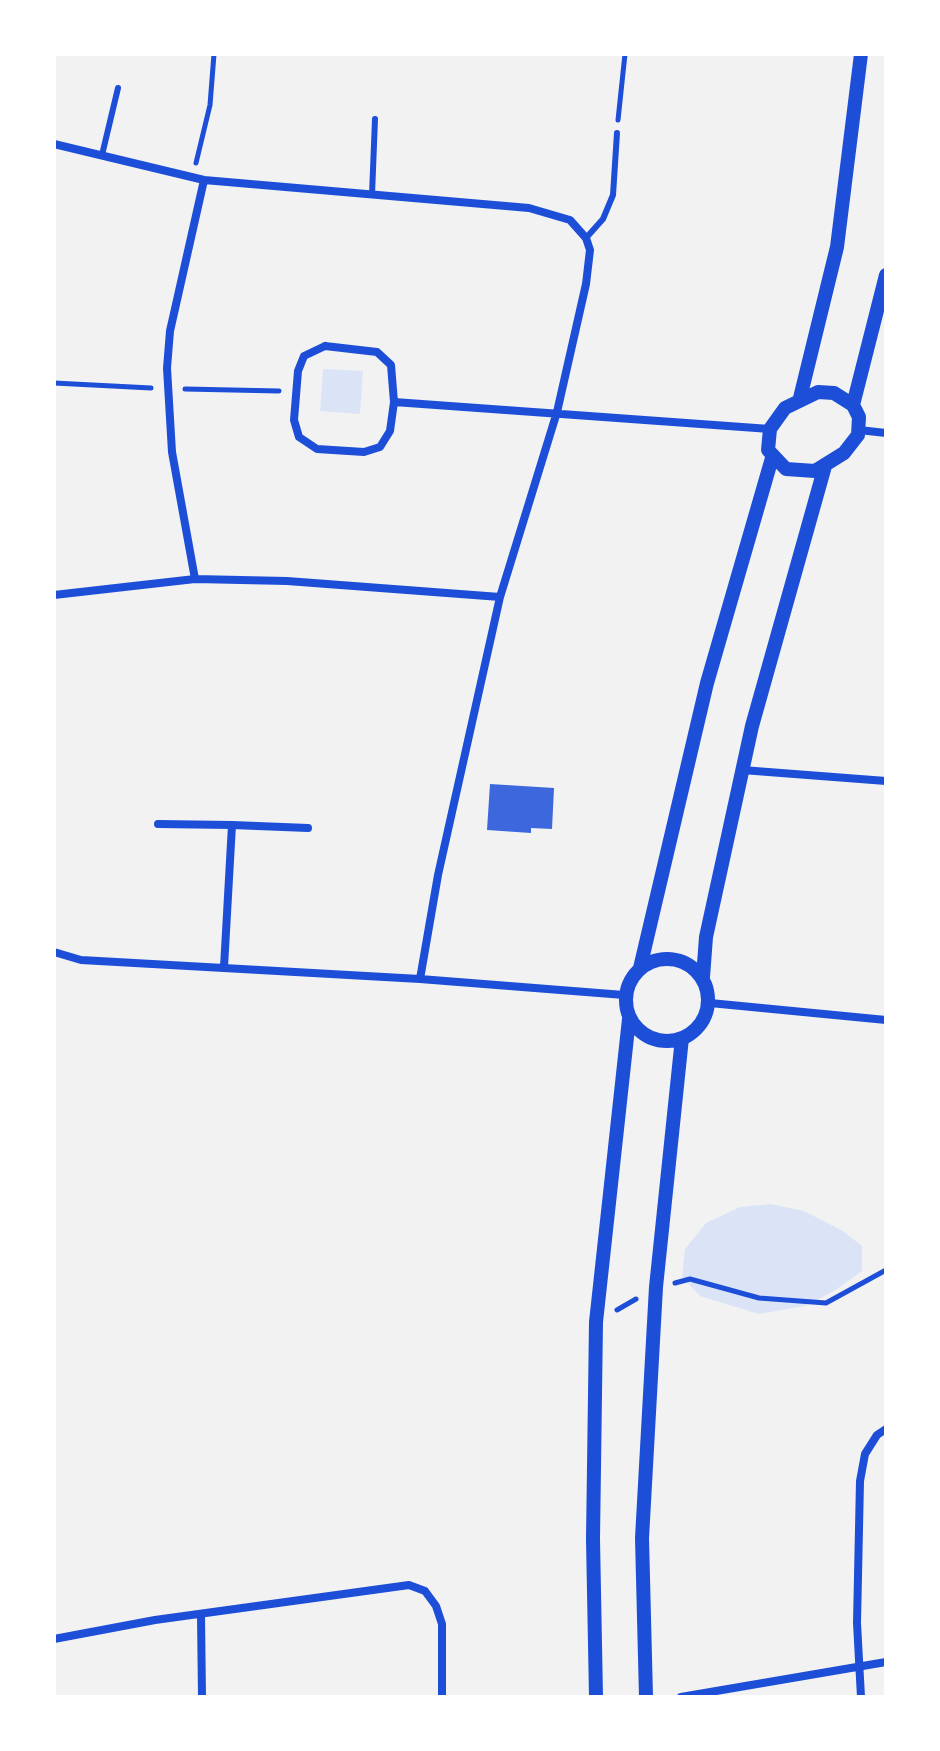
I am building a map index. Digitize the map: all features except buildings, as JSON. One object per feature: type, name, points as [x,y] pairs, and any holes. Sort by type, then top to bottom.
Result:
[{"type":"street","points":[[800,398],[837,247],[861,54]]},
{"type":"street","points":[[54,144],[204,180],[529,208],[570,220],[586,238],[590,264],[557,412],[500,597],[438,875],[420,979]]},
{"type":"street","points":[[195,579],[172,452],[167,368],[170,331],[204,180]]},
{"type":"street","points":[[772,458],[797,473],[825,466],[850,447],[859,430],[853,405],[886,275]]},
{"type":"street","points":[[316,347],[364,350],[383,355],[394,371],[394,402],[386,441],[374,450],[317,449],[304,443],[295,428],[298,371],[304,356],[316,347]]},
{"type":"street","points":[[640,968],[707,683],[772,458],[767,443],[770,429],[785,408],[800,398],[825,392],[841,396],[853,405]]},
{"type":"street","points":[[394,402],[770,429]]},
{"type":"street","points":[[859,430],[886,433]]},
{"type":"street","points":[[629,1019],[653,1036],[682,1038],[702,1025],[710,1003],[703,977],[706,937],[770,654],[825,466]]},
{"type":"street","points":[[54,595],[195,579],[287,581],[500,597]]},
{"type":"street","points":[[742,770],[886,781]]},
{"type":"street","points":[[158,824],[308,828]]},
{"type":"street","points":[[224,967],[232,825]]},
{"type":"street","points":[[54,952],[81,960],[420,979],[624,995]]},
{"type":"street","points":[[596,1697],[593,1539],[596,1322],[629,1019],[624,995],[632,975],[653,962],[680,963],[703,977]]},
{"type":"street","points":[[710,1003],[886,1020]]},
{"type":"street","points":[[646,1697],[642,1538],[656,1287],[682,1038]]},
{"type":"street","points":[[861,1697],[860,1481],[865,1454],[871,1443],[886,1429]]},
{"type":"street","points":[[54,1639],[391,1584],[409,1585],[425,1591],[442,1624],[442,1697]]},
{"type":"street","points":[[201,1616],[202,1697]]},
{"type":"street","points":[[681,1697],[886,1662]]},
{"type":"lane","points":[[102,155],[118,88]]},
{"type":"lane","points":[[372,195],[375,119]]},
{"type":"lane","points":[[586,238],[603,219],[613,195],[617,133]]},
{"type":"path","points":[[192,177],[210,105],[214,54]]},
{"type":"path","points":[[617,133],[625,54]]},
{"type":"path","points":[[596,1322],[656,1287],[690,1279],[759,1298],[826,1303],[886,1270]]},
{"type":"shaded area","points":[[323,369],[363,371],[360,414],[320,411]]},
{"type":"shaded area","points":[[771,1204],[804,1211],[843,1231],[862,1246],[862,1271],[805,1306],[759,1314],[700,1296],[682,1277],[685,1249],[706,1223],[740,1207]]}]
